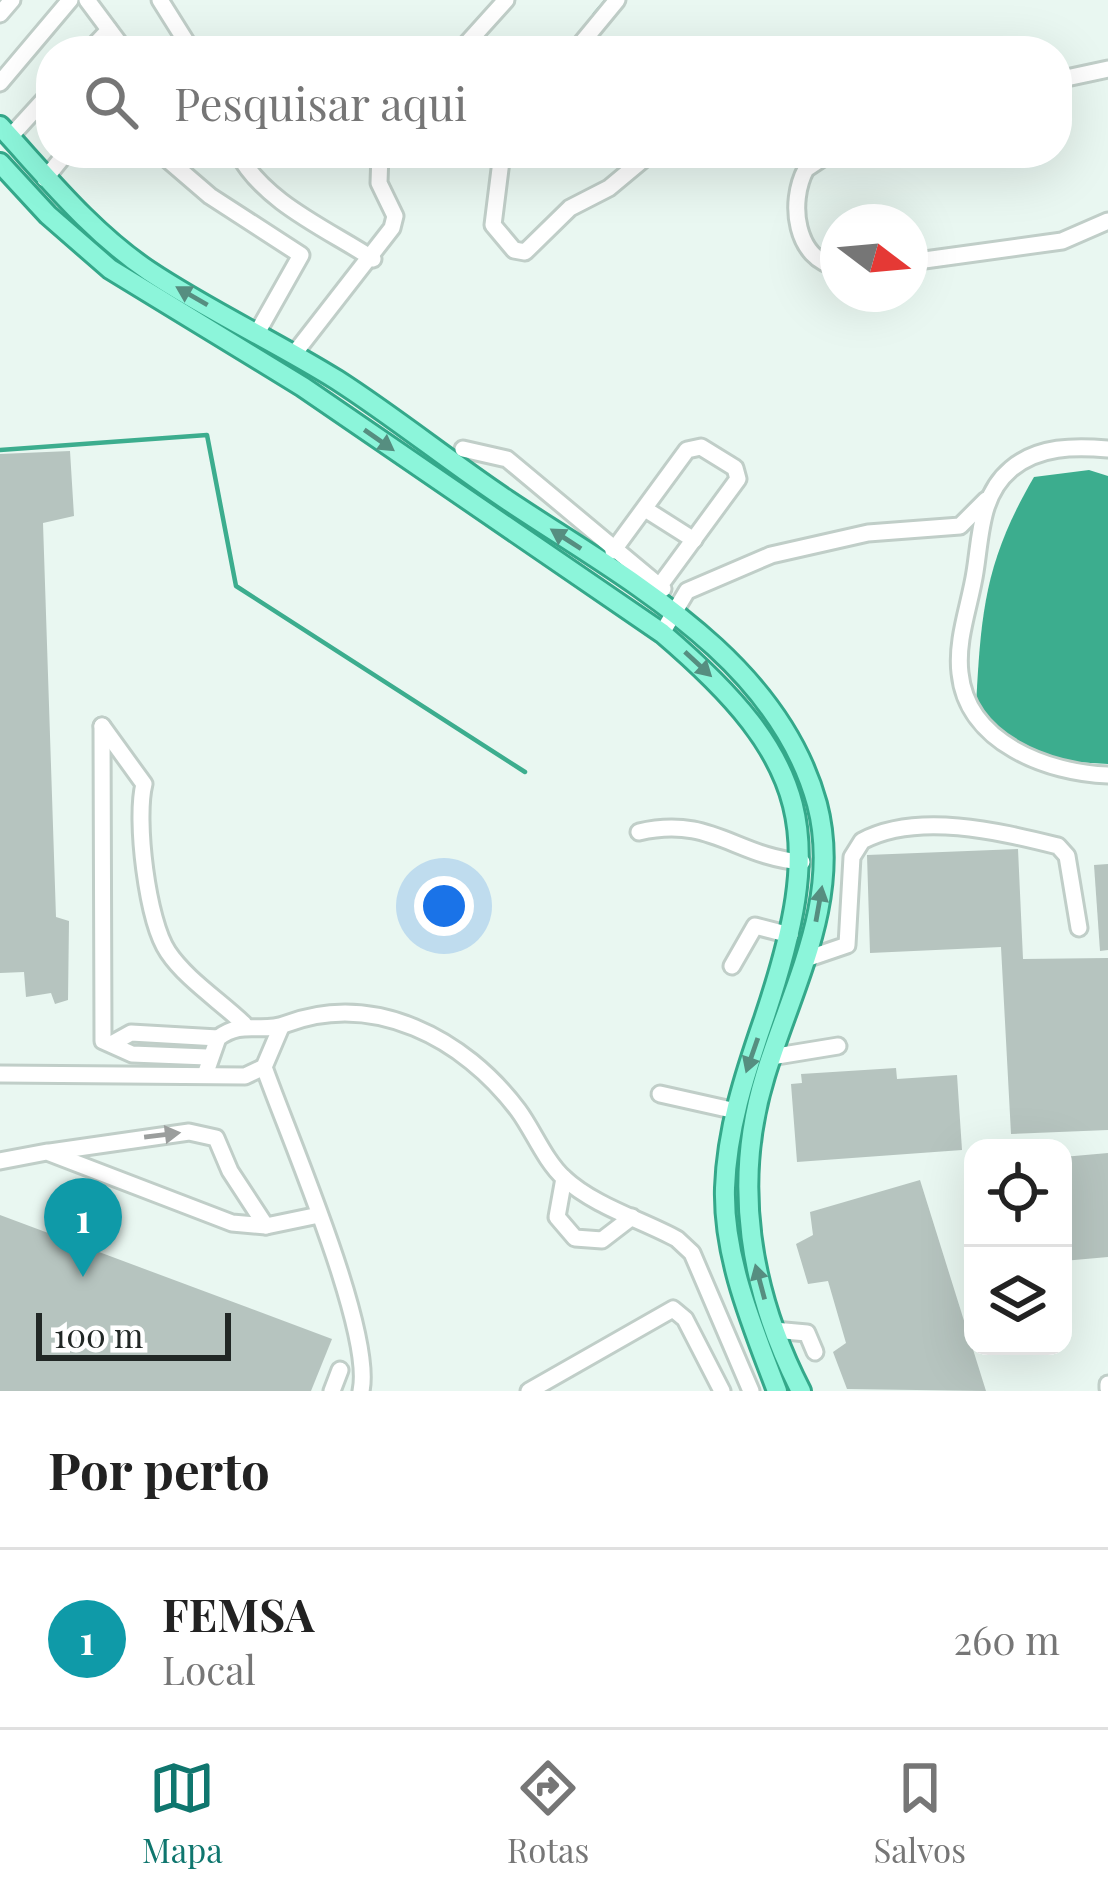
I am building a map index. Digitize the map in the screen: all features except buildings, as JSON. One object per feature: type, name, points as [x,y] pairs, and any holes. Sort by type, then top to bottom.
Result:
[{"type":"main road","points":[[5,131],[45,179],[148,270],[294,354],[672,608],[754,692],[803,763],[825,856],[821,904],[771,1057],[747,1158],[746,1207],[774,1330],[801,1391]]},
{"type":"main road","points":[[0,163],[47,215],[110,269],[282,374],[662,633],[733,700],[784,773],[800,822],[802,862],[790,934],[729,1145],[726,1223],[735,1271],[777,1391]]},
{"type":"street","points":[[0,14],[12,0]]},
{"type":"street","points":[[40,36],[70,0]]},
{"type":"street","points":[[87,0],[114,36]]},
{"type":"street","points":[[160,0],[183,36]]},
{"type":"street","points":[[474,36],[506,0]]},
{"type":"street","points":[[587,36],[617,0]]},
{"type":"street","points":[[103,36],[109,30]]},
{"type":"street","points":[[0,83],[36,40]]},
{"type":"street","points":[[1072,77],[1108,69]]},
{"type":"street","points":[[5,131],[36,105]]},
{"type":"street","points":[[45,179],[54,168]]},
{"type":"street","points":[[177,168],[210,196],[302,255],[257,333]]},
{"type":"street","points":[[246,168],[272,193],[374,259]]},
{"type":"street","points":[[294,354],[333,299],[374,259],[395,216],[379,183],[380,168]]},
{"type":"street","points":[[500,168],[493,225],[514,250],[525,252],[570,208],[609,188],[633,168]]},
{"type":"street","points":[[813,168],[800,179],[804,246],[820,262]]},
{"type":"street","points":[[928,260],[1062,241],[1108,221]]},
{"type":"street","points":[[662,633],[672,608],[687,591],[771,555],[868,533],[960,526],[1011,468],[1064,446],[1108,449]]},
{"type":"street","points":[[613,551],[688,450],[700,447],[735,468],[738,479],[661,584]]},
{"type":"street","points":[[463,449],[507,459],[613,551],[661,584],[672,608]]},
{"type":"street","points":[[986,499],[962,635],[960,676],[974,709],[1006,744],[1040,764],[1108,775]]},
{"type":"street","points":[[645,509],[694,540]]},
{"type":"street","points":[[208,1057],[132,1054],[103,1041],[102,726],[144,784],[140,806],[159,935],[177,964],[244,1024]]},
{"type":"street","points":[[639,832],[690,826],[754,853],[802,862]]},
{"type":"street","points":[[806,959],[847,945],[856,847],[870,836],[924,828],[967,828],[1058,846],[1067,856],[1079,928]]},
{"type":"street","points":[[733,966],[754,926],[790,934]]},
{"type":"street","points":[[113,1043],[131,1033],[218,1038],[244,1024],[280,1027],[303,1017],[350,1012],[391,1019],[433,1035],[486,1074],[564,1178],[677,1239],[692,1253],[751,1391]]},
{"type":"street","points":[[0,1073],[244,1076],[264,1066],[280,1027]]},
{"type":"street","points":[[205,1075],[218,1038]]},
{"type":"street","points":[[771,1057],[838,1046]]},
{"type":"street","points":[[264,1066],[319,1215],[358,1343],[361,1391]]},
{"type":"street","points":[[660,1094],[736,1112]]},
{"type":"street","points":[[0,1161],[189,1132],[216,1138],[230,1172],[266,1226]]},
{"type":"street","points":[[46,1152],[213,1219],[266,1226],[319,1215]]},
{"type":"street","points":[[564,1178],[556,1217],[575,1238],[602,1240],[632,1217]]},
{"type":"street","points":[[529,1391],[673,1309],[682,1313],[722,1391]]},
{"type":"street","points":[[774,1330],[807,1333],[815,1352]]},
{"type":"street","points":[[332,1391],[340,1370]]},
{"type":"shaded area","points":[[1089,470],[1108,476],[1108,764],[1033,753],[1003,736],[976,706],[988,587],[1018,507],[1034,477]]},
{"type":"waterway","points":[[595,14],[607,0]]},
{"type":"waterway","points":[[0,450],[207,435],[236,586],[525,772]]},
{"type":"place","name":"FEMSA","points":[[83,1277]]}]
